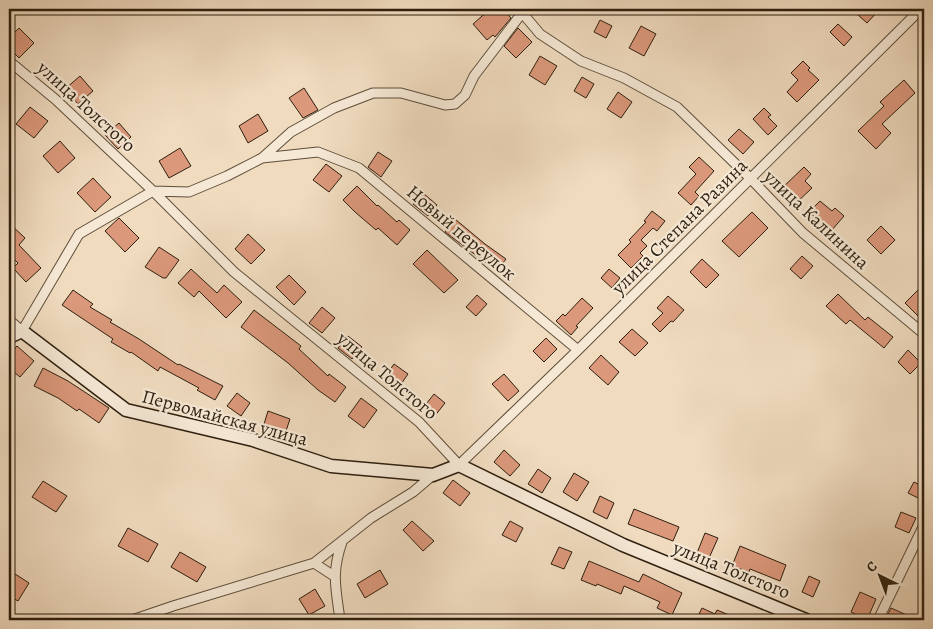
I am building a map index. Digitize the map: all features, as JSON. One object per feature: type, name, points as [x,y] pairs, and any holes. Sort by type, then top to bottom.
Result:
[{"type":"main road","points":[[9,337],[22,332]]},
{"type":"main road","name":"Первомайская улица","points":[[22,332],[126,410],[253,440],[332,466],[434,475],[458,465]]},
{"type":"main road","name":"улица Толстого","points":[[458,465],[624,545],[806,620]]},
{"type":"street","name":"улица Степана Разина","points":[[458,465],[578,350],[921,9]]},
{"type":"street","name":"улица Калинина","points":[[520,11],[540,34],[581,61],[624,78],[677,107],[803,233],[924,334]]},
{"type":"street","points":[[22,332],[78,234],[153,191],[189,192],[227,176],[262,158],[291,132],[334,108],[373,93],[400,94],[445,105],[455,104],[465,95],[474,76],[520,11]]},
{"type":"street","name":"улица Толстого","points":[[9,61],[55,99],[153,191],[234,272],[419,422],[458,465]]},
{"type":"street","name":"Новый переулок","points":[[262,158],[318,152],[359,168],[578,350]]},
{"type":"street","name":"Первомайская улица","points":[[9,320],[22,332]]},
{"type":"street","points":[[132,620],[314,563],[371,518],[413,492],[434,475]]},
{"type":"street","points":[[878,620],[924,525]]},
{"type":"street","points":[[340,620],[334,576],[336,560],[342,540]]},
{"type":"street","points":[[314,563],[334,576]]},
{"type":"building","points":[[490,9],[503,9],[511,18],[495,37],[493,35],[487,40],[473,24]]},
{"type":"building","points":[[863,9],[880,9],[867,23],[858,15]]},
{"type":"building","points":[[600,20],[612,26],[606,38],[594,32]]},
{"type":"building","points":[[838,24],[852,37],[844,46],[830,32]]},
{"type":"building","points":[[641,26],[656,34],[644,56],[629,48]]},
{"type":"building","points":[[19,28],[34,43],[19,58],[9,48],[9,38]]},
{"type":"building","points":[[518,28],[532,42],[516,58],[504,46]]},
{"type":"building","points":[[540,56],[557,66],[545,85],[529,75]]},
{"type":"building","points":[[803,61],[810,68],[808,70],[819,80],[797,102],[787,92],[798,80],[791,73]]},
{"type":"building","points":[[80,76],[93,91],[78,104],[65,89]]},
{"type":"building","points":[[582,77],[594,84],[586,98],[574,91]]},
{"type":"building","points":[[904,80],[915,93],[882,124],[891,133],[876,149],[858,131],[884,106],[880,102]]},
{"type":"building","points":[[304,88],[318,110],[303,118],[289,98]]},
{"type":"building","points":[[618,92],[632,102],[621,118],[607,109]]},
{"type":"building","points":[[30,107],[48,121],[34,138],[16,124]]},
{"type":"building","points":[[764,108],[771,115],[768,117],[777,126],[768,135],[753,119]]},
{"type":"building","points":[[258,114],[268,131],[248,143],[239,126]]},
{"type":"building","points":[[119,123],[131,137],[118,149],[105,135]]},
{"type":"building","points":[[739,129],[754,142],[743,154],[728,140]]},
{"type":"building","points":[[60,141],[75,158],[58,173],[43,156]]},
{"type":"building","points":[[180,148],[191,166],[169,178],[159,161]]},
{"type":"building","points":[[378,152],[392,161],[381,177],[368,167]]},
{"type":"building","points":[[699,157],[714,171],[695,192],[699,196],[691,205],[678,193],[696,174],[689,167]]},
{"type":"building","points":[[326,164],[342,176],[329,192],[313,180]]},
{"type":"building","points":[[804,167],[811,174],[805,181],[812,188],[794,205],[780,190]]},
{"type":"building","points":[[93,178],[111,197],[95,212],[77,193]]},
{"type":"building","points":[[357,186],[377,206],[397,222],[399,220],[410,230],[397,245],[378,228],[376,230],[343,200]]},
{"type":"building","points":[[423,193],[437,205],[428,216],[413,204]]},
{"type":"building","points":[[820,201],[832,211],[835,208],[844,216],[831,231],[809,212]]},
{"type":"building","points":[[652,211],[665,221],[657,231],[653,228],[641,240],[647,246],[640,253],[643,256],[631,268],[618,255],[631,242],[629,240],[646,222],[644,221]]},
{"type":"building","points":[[752,212],[768,228],[739,257],[722,241]]},
{"type":"building","points":[[119,218],[139,238],[125,252],[105,231]]},
{"type":"building","points":[[455,219],[506,259],[497,271],[445,232]]},
{"type":"building","points":[[9,223],[25,238],[19,245],[41,268],[26,282],[13,268],[18,263],[9,254]]},
{"type":"building","points":[[881,226],[895,240],[881,254],[867,240]]},
{"type":"building","points":[[248,234],[265,250],[251,264],[235,249]]},
{"type":"building","points":[[159,247],[179,260],[166,278],[145,267]]},
{"type":"building","points":[[427,250],[458,280],[444,293],[413,264]]},
{"type":"building","points":[[802,256],[813,266],[801,279],[790,269]]},
{"type":"building","points":[[702,259],[719,275],[706,288],[690,272]]},
{"type":"building","points":[[191,269],[217,293],[224,285],[242,302],[226,318],[199,291],[194,297],[178,283]]},
{"type":"building","points":[[609,269],[620,278],[612,288],[601,278]]},
{"type":"building","points":[[289,275],[306,292],[294,305],[276,287]]},
{"type":"building","points":[[920,288],[924,293],[924,313],[920,318],[905,303]]},
{"type":"building","points":[[73,290],[93,304],[90,307],[112,320],[110,322],[178,365],[223,386],[215,400],[197,390],[199,388],[160,367],[158,371],[131,352],[111,342],[113,339],[62,305]]},
{"type":"building","points":[[838,294],[865,320],[868,317],[893,337],[884,348],[850,320],[846,324],[826,306]]},
{"type":"building","points":[[477,295],[487,304],[476,316],[466,307]]},
{"type":"building","points":[[668,296],[684,310],[660,332],[652,324],[663,313],[657,308]]},
{"type":"building","points":[[582,298],[593,308],[576,326],[578,327],[571,335],[556,321],[563,314],[565,316]]},
{"type":"building","points":[[322,307],[335,318],[322,333],[309,323]]},
{"type":"building","points":[[254,310],[301,346],[299,349],[328,376],[329,374],[346,387],[335,402],[241,327]]},
{"type":"building","points":[[632,329],[648,343],[635,356],[619,342]]},
{"type":"building","points":[[348,336],[362,347],[352,359],[338,348]]},
{"type":"building","points":[[546,338],[557,349],[544,362],[533,351]]},
{"type":"building","points":[[17,346],[34,361],[20,377],[9,368],[9,355]]},
{"type":"building","points":[[908,350],[921,363],[910,374],[898,362]]},
{"type":"building","points":[[601,355],[619,372],[608,385],[589,368]]},
{"type":"building","points":[[394,364],[408,374],[397,390],[383,380]]},
{"type":"building","points":[[43,368],[68,381],[109,408],[99,423],[79,409],[77,411],[58,398],[34,386]]},
{"type":"building","points":[[504,374],[519,391],[508,401],[492,384]]},
{"type":"building","points":[[237,393],[250,403],[241,416],[227,406]]},
{"type":"building","points":[[434,394],[445,403],[434,417],[423,408]]},
{"type":"building","points":[[361,398],[377,410],[364,428],[348,416]]},
{"type":"building","points":[[268,411],[290,419],[286,431],[264,424]]},
{"type":"building","points":[[504,450],[520,465],[510,476],[494,462]]},
{"type":"building","points":[[538,469],[551,478],[542,493],[528,484]]},
{"type":"building","points":[[574,473],[589,482],[577,501],[563,492]]},
{"type":"building","points":[[453,480],[470,493],[460,506],[443,493]]},
{"type":"building","points":[[43,481],[67,496],[56,512],[32,497]]},
{"type":"building","points":[[914,482],[924,487],[924,501],[908,493]]},
{"type":"building","points":[[600,496],[614,503],[607,519],[593,512]]},
{"type":"building","points":[[634,509],[679,527],[673,541],[628,524]]},
{"type":"building","points":[[901,512],[916,518],[909,533],[895,527]]},
{"type":"building","points":[[412,521],[434,541],[423,551],[403,530]]},
{"type":"building","points":[[510,521],[523,528],[516,542],[502,535]]},
{"type":"building","points":[[128,528],[158,544],[148,562],[118,546]]},
{"type":"building","points":[[705,533],[718,538],[709,558],[697,553]]},
{"type":"building","points":[[740,546],[786,565],[780,581],[750,569],[749,572],[732,566]]},
{"type":"building","points":[[559,547],[572,552],[564,569],[551,564]]},
{"type":"building","points":[[180,552],[206,567],[197,582],[171,567]]},
{"type":"building","points":[[589,561],[639,582],[643,574],[682,593],[672,615],[657,608],[660,602],[624,586],[621,594],[597,584],[596,586],[581,580]]},
{"type":"building","points":[[9,570],[29,583],[18,601],[9,596]]},
{"type":"building","points":[[380,570],[388,584],[365,598],[357,584]]},
{"type":"building","points":[[809,576],[820,581],[813,597],[802,592]]},
{"type":"building","points":[[315,589],[325,606],[309,615],[299,599]]},
{"type":"building","points":[[860,592],[876,599],[867,620],[851,612]]},
{"type":"building","points":[[702,608],[715,614],[717,610],[741,620],[696,620]]},
{"type":"building","points":[[891,608],[918,620],[885,620]]}]
